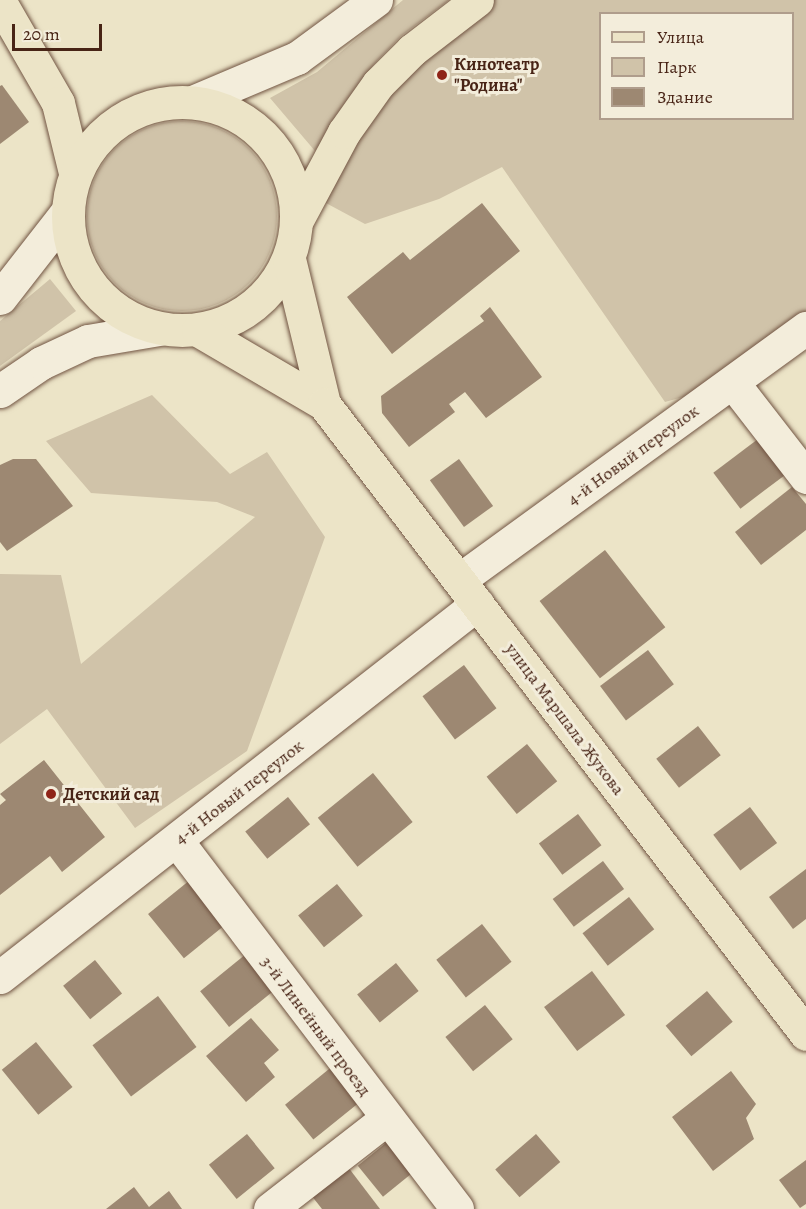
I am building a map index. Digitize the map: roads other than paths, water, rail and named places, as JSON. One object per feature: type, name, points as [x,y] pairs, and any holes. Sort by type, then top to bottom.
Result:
[{"type":"main road","points":[[297,220],[292,180],[273,145],[243,118],[195,101],[166,102],[128,114],[97,139],[75,173],[67,212],[73,252],[92,287],[121,314],[159,329],[198,330],[236,318],[267,293],[289,259],[297,220],[344,132],[378,84],[412,50],[477,0]]},
{"type":"main road","points":[[0,2],[58,103],[75,173]]},
{"type":"main road","name":"улица Маршала Жукова","points":[[289,259],[324,404]]},
{"type":"main road","name":"улица Маршала Жукова","points":[[198,330],[324,404],[806,1034]]},
{"type":"street","points":[[195,101],[297,58],[376,0]]},
{"type":"street","points":[[0,298],[67,212]]},
{"type":"street","name":"4-й Новый переулок","points":[[0,977],[177,841],[468,592],[806,328]]},
{"type":"street","points":[[0,391],[40,363],[88,341],[159,329]]},
{"type":"street","points":[[733,383],[806,477]]},
{"type":"street","name":"3-й Линейный проезд","points":[[177,841],[386,1119],[457,1209]]},
{"type":"street","points":[[270,1209],[386,1119]]},
{"type":"place","name":"Кинотеатр \"Родина\"","points":[[442,75]]},
{"type":"place","name":"Детский сад","points":[[51,794]]}]
